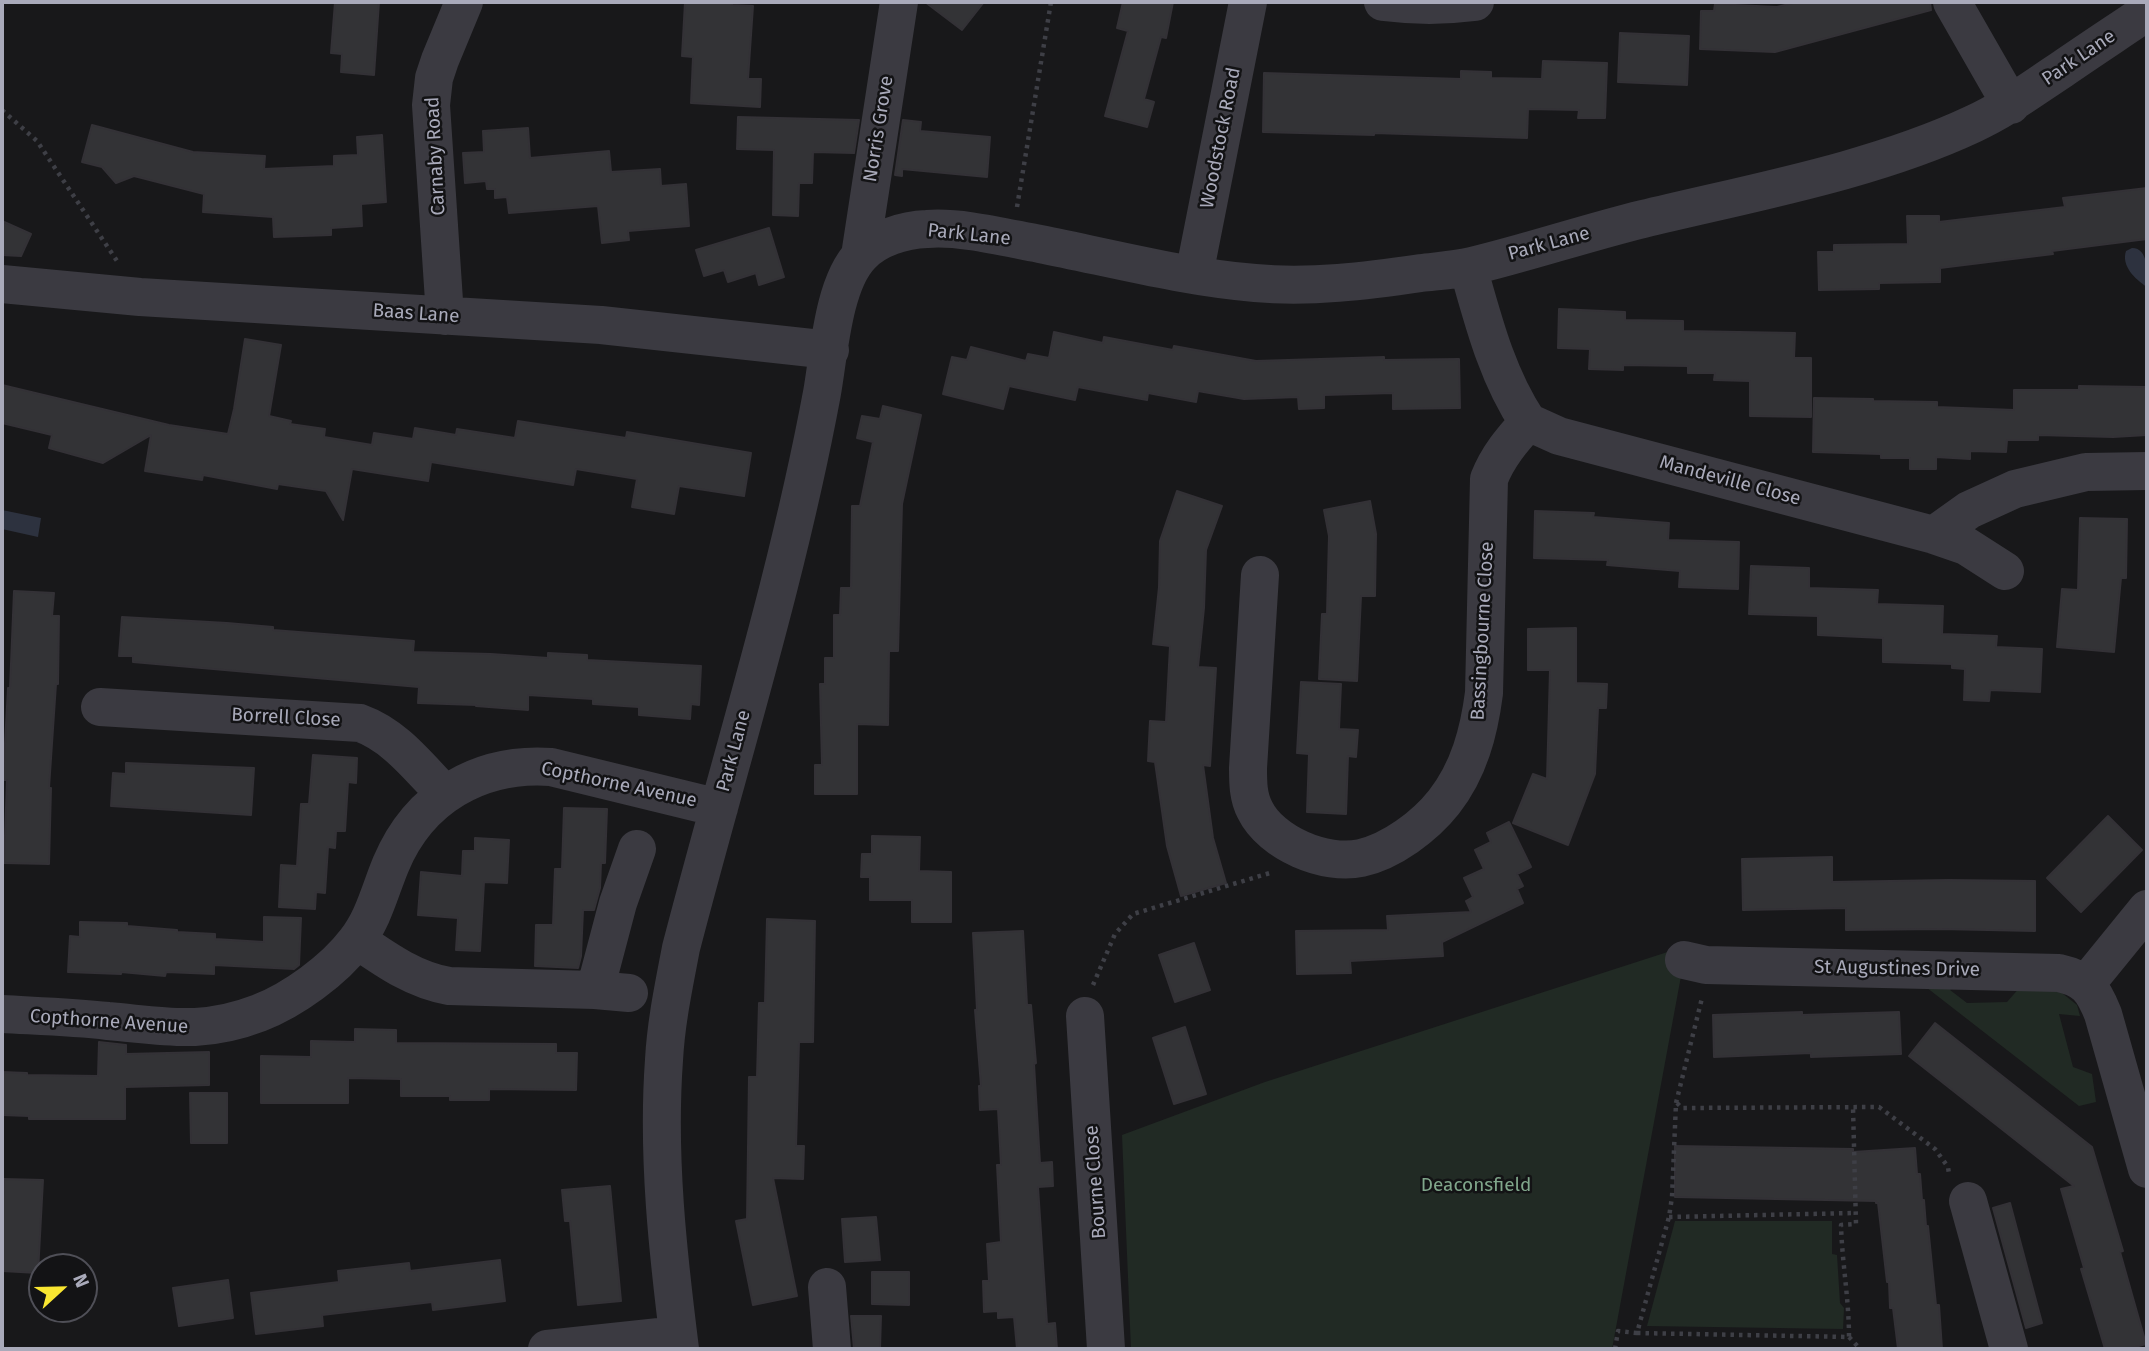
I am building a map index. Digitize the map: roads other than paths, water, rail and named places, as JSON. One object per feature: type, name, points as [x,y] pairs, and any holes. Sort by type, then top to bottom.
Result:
[{"type":"street","name":"Carnaby Road","points":[[446,316],[431,105],[434,78],[464,2]]},
{"type":"street","name":"Norris Grove","points":[[860,256],[899,2]]},
{"type":"street","name":"Woodstock Road","points":[[1194,275],[1248,2]]},
{"type":"street","points":[[1383,2],[1447,6],[1475,2]]},
{"type":"street","points":[[1952,2],[2011,104]]},
{"type":"street","name":"Park Lane","points":[[679,1342],[663,1165],[664,1059],[671,998],[681,948],[793,523],[815,429],[839,295],[847,274],[860,256],[874,244],[888,238],[929,228],[1014,239],[1194,275],[1259,284],[1370,281],[1468,267],[1563,240],[1814,177],[1944,137],[2011,104],[2147,12]]},
{"type":"street","points":[[1468,267],[1493,350],[1517,405],[1528,422]]},
{"type":"street","name":"Baas Lane","points":[[2,284],[140,297],[601,325],[830,350]]},
{"type":"street","name":"Mandeville Close","points":[[1528,422],[1559,436],[1934,535],[1966,546],[2005,571]]},
{"type":"street","name":"Bassingbourne Close","points":[[1260,576],[1248,784],[1251,802],[1256,813],[1277,836],[1312,854],[1360,859],[1400,840],[1436,811],[1465,768],[1480,723],[1484,693],[1489,479],[1504,450],[1528,422]]},
{"type":"street","points":[[1934,535],[1969,510],[2015,489],[2086,472],[2147,471]]},
{"type":"street","name":"Borrell Close","points":[[100,707],[360,723],[376,728],[391,739],[445,794]]},
{"type":"street","name":"Copthorne Avenue","points":[[2,1014],[167,1028],[200,1028],[261,1013],[294,994],[334,965],[357,940],[370,917],[405,834],[423,812],[445,794],[488,774],[527,765],[569,771],[719,808]]},
{"type":"street","points":[[357,940],[393,965],[431,982],[449,986],[612,991],[618,903],[637,849]]},
{"type":"street","points":[[2147,909],[2086,984],[2096,996],[2104,1014],[2147,1169]]},
{"type":"street","name":"St Augustines Drive","points":[[1700,964],[2059,973],[2073,976],[2086,984]]},
{"type":"street","name":"Bourne Close","points":[[1085,1016],[1106,1349]]},
{"type":"street","points":[[1968,1201],[2009,1349]]},
{"type":"street","points":[[827,1287],[832,1349]]},
{"type":"street","points":[[547,1349],[679,1342]]},
{"type":"water","points":[[2132,248],[2142,252],[2144,257],[2147,287],[2134,276],[2125,262],[2126,251]]},
{"type":"water","points":[[2,510],[41,518],[38,537],[2,529]]},
{"type":"park label","name":"Deaconsfield","points":[[1476,1186]]}]
